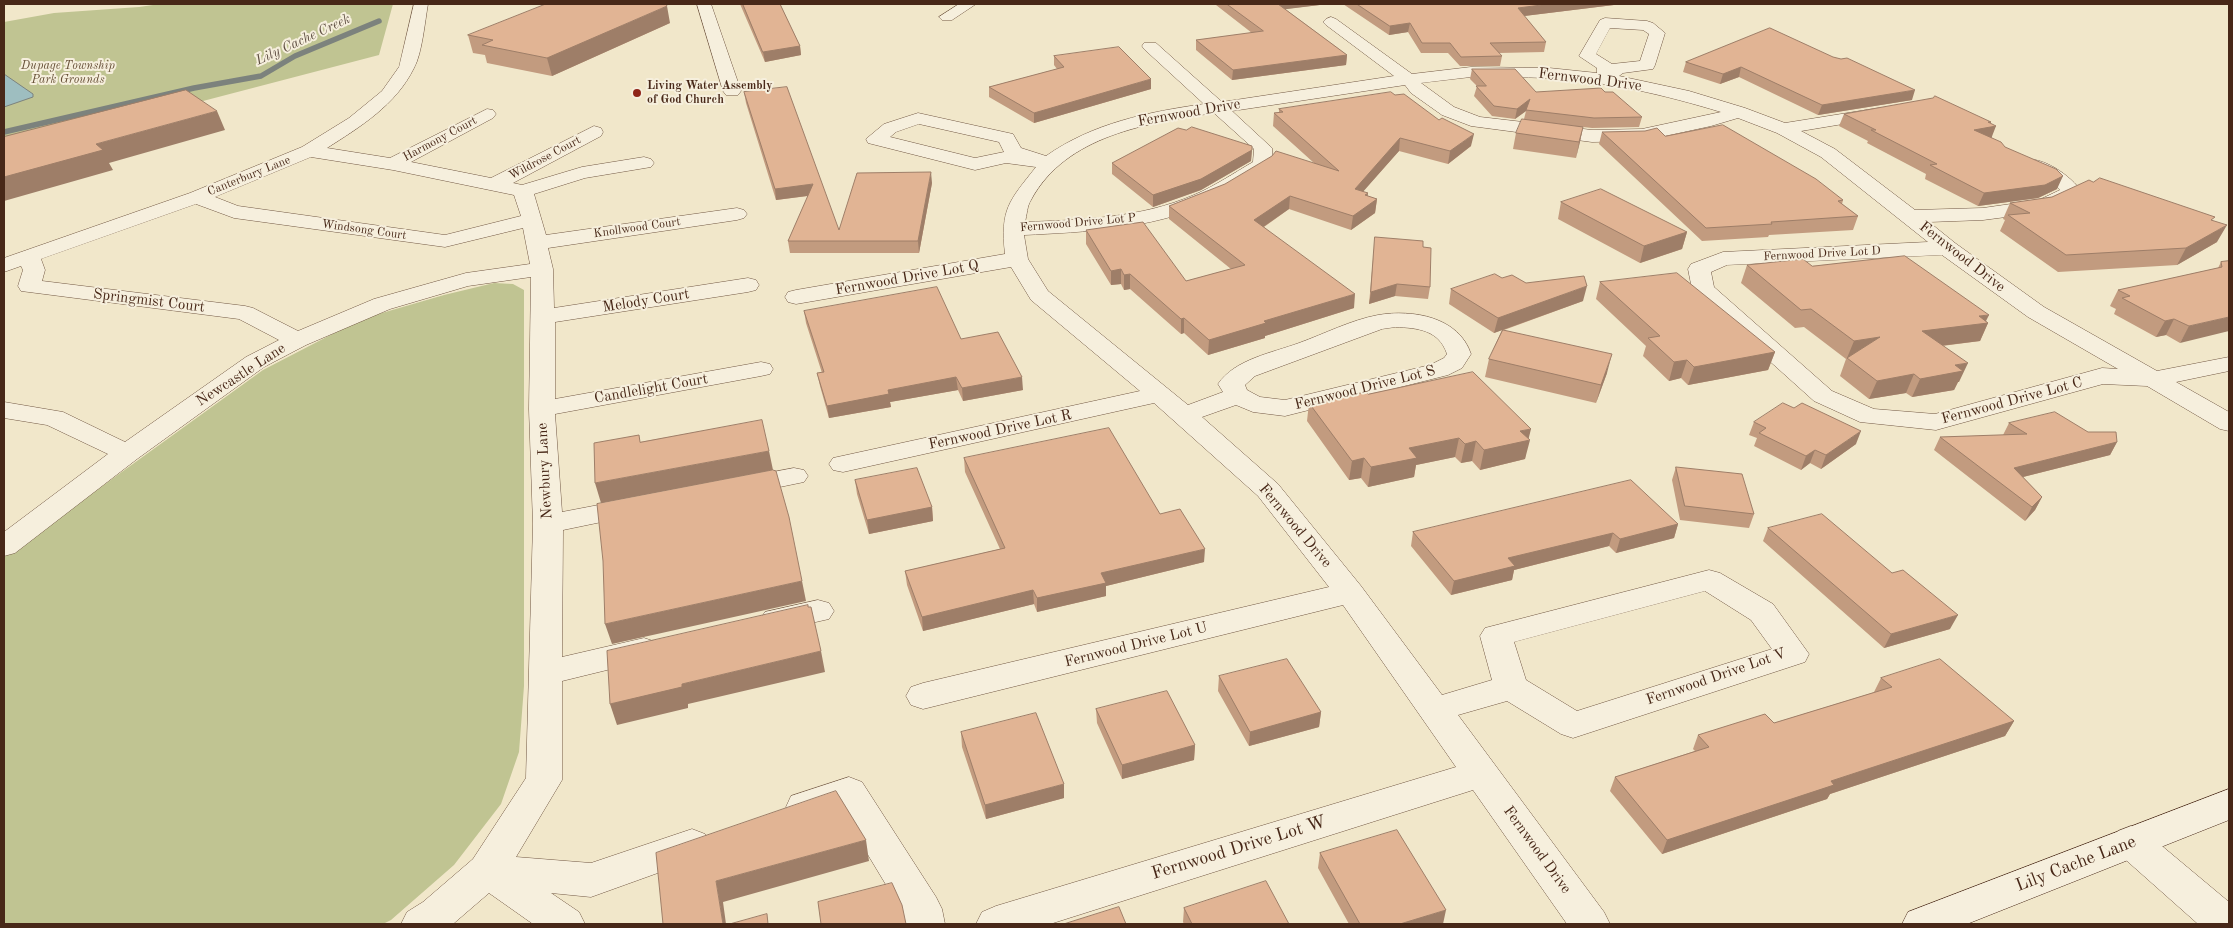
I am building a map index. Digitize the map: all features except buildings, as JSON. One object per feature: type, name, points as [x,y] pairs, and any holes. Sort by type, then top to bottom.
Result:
[{"type":"street","name":"Canterbury Lane","points":[[4,265],[197,197],[257,174],[309,151],[355,122],[388,95],[407,67],[421,4]]},
{"type":"street","points":[[704,4],[732,91]]},
{"type":"street","points":[[947,17],[969,4]]},
{"type":"street","points":[[1331,22],[1408,79],[1417,90],[1448,111],[1477,122],[1592,136],[1642,135],[1711,121],[1739,112]]},
{"type":"street","points":[[1605,23],[1647,26],[1657,33],[1647,65],[1618,68],[1606,79],[1605,66],[1587,56],[1605,23]]},
{"type":"street","points":[[1150,46],[1216,107]]},
{"type":"street","name":"Fernwood Drive","points":[[1590,924],[1350,593],[1268,490],[1184,415],[1039,295],[1017,259],[1013,229],[1020,200],[1049,163],[1074,145],[1113,129],[1154,117],[1408,79],[1471,72],[1549,73],[1606,79],[1683,95],[1739,112],[1783,129],[1828,153],[1910,216],[1947,248],[2036,312],[2229,424]]},
{"type":"street","name":"Fernwood Drive Lot P","points":[[1013,229],[1090,225],[1148,217],[1200,200],[1263,164],[1263,148],[1216,107]]},
{"type":"street","points":[[1783,129],[1894,110]]},
{"type":"street","name":"Harmony Court","points":[[393,164],[487,114]]},
{"type":"street","points":[[918,118],[1006,138],[1014,152],[1049,163],[1006,157],[975,164],[875,139],[890,128],[918,118]]},
{"type":"street","name":"Wildrose Court","points":[[496,184],[594,132]]},
{"type":"street","points":[[309,151],[393,164],[523,191],[582,173],[644,163]]},
{"type":"street","points":[[1910,216],[1983,214],[2044,206],[2072,192],[2058,177],[2015,158]]},
{"type":"street","name":"Newbury Lane","points":[[421,924],[437,914],[487,871],[544,780],[548,524],[542,409],[544,317],[537,244],[523,191]]},
{"type":"street","name":"Windsong Court","points":[[197,197],[234,212],[445,240],[537,244]]},
{"type":"street","name":"Knollwood Court","points":[[537,244],[737,214]]},
{"type":"street","name":"Newcastle Lane","points":[[4,546],[127,453],[256,362],[297,340],[382,304],[466,280],[537,244]]},
{"type":"street","name":"Fernwood Drive Lot D","points":[[1869,416],[1823,396],[1703,289],[1699,268],[1722,259],[1947,248]]},
{"type":"street","name":"Springmist Court","points":[[28,255],[34,270],[29,286],[245,313],[297,340]]},
{"type":"street","name":"Fernwood Drive Lot Q","points":[[796,297],[1017,259]]},
{"type":"street","name":"Melody Court","points":[[544,317],[748,285]]},
{"type":"street","name":"Fernwood Drive Lot S","points":[[1396,320],[1415,321],[1433,326],[1448,334],[1457,344],[1459,354],[1452,363],[1439,370],[1420,373],[1285,408],[1253,404],[1238,395],[1231,384],[1246,371],[1378,322],[1396,320]]},
{"type":"street","points":[[2154,379],[2229,364]]},
{"type":"street","name":"Candlelight Court","points":[[542,409],[761,369]]},
{"type":"street","name":"Fernwood Drive Lot C","points":[[1869,416],[1936,422],[2102,376],[2154,379]]},
{"type":"street","name":"Fernwood Drive Lot R","points":[[843,464],[1158,395]]},
{"type":"street","points":[[1184,415],[1238,395]]},
{"type":"street","points":[[4,410],[54,418],[127,453]]},
{"type":"street","points":[[718,491],[794,476]]},
{"type":"street","points":[[548,524],[661,502]]},
{"type":"street","name":"Fernwood Drive Lot V","points":[[1709,580],[1762,612],[1793,654],[1573,725],[1511,688],[1496,636],[1709,580]]},
{"type":"street","name":"Fernwood Drive Lot U","points":[[923,696],[1350,593]]},
{"type":"street","points":[[750,626],[818,610]]},
{"type":"street","points":[[546,673],[672,644]]},
{"type":"street","points":[[1433,710],[1511,688]]},
{"type":"street","name":"Fernwood Drive Lot W","points":[[996,924],[1482,773]]},
{"type":"street","points":[[775,817],[849,792],[922,909],[925,924]]},
{"type":"street","name":"Lily Cache Lane","points":[[1922,924],[2229,804]]},
{"type":"street","points":[[487,871],[590,880],[720,836]]},
{"type":"street","points":[[2131,842],[2226,924]]},
{"type":"street","points":[[487,871],[565,924]]},
{"type":"green space","name":"Dupage Township Park Grounds","points":[[160,4],[393,4],[379,55],[4,153],[4,22],[54,13]]},
{"type":"green space","points":[[494,283],[513,284],[524,290],[524,686],[519,752],[501,804],[454,865],[391,920],[383,924],[4,924],[4,557],[263,370],[342,329],[375,315]]},
{"type":"water","points":[[4,74],[33,94],[33,97],[4,107]]},
{"type":"waterway","name":"Lily Cache Creek","points":[[4,132],[194,88],[261,76],[295,56],[379,21]]},
{"type":"place","name":"Living Water Assembly of God Church","points":[[637,93]]}]
